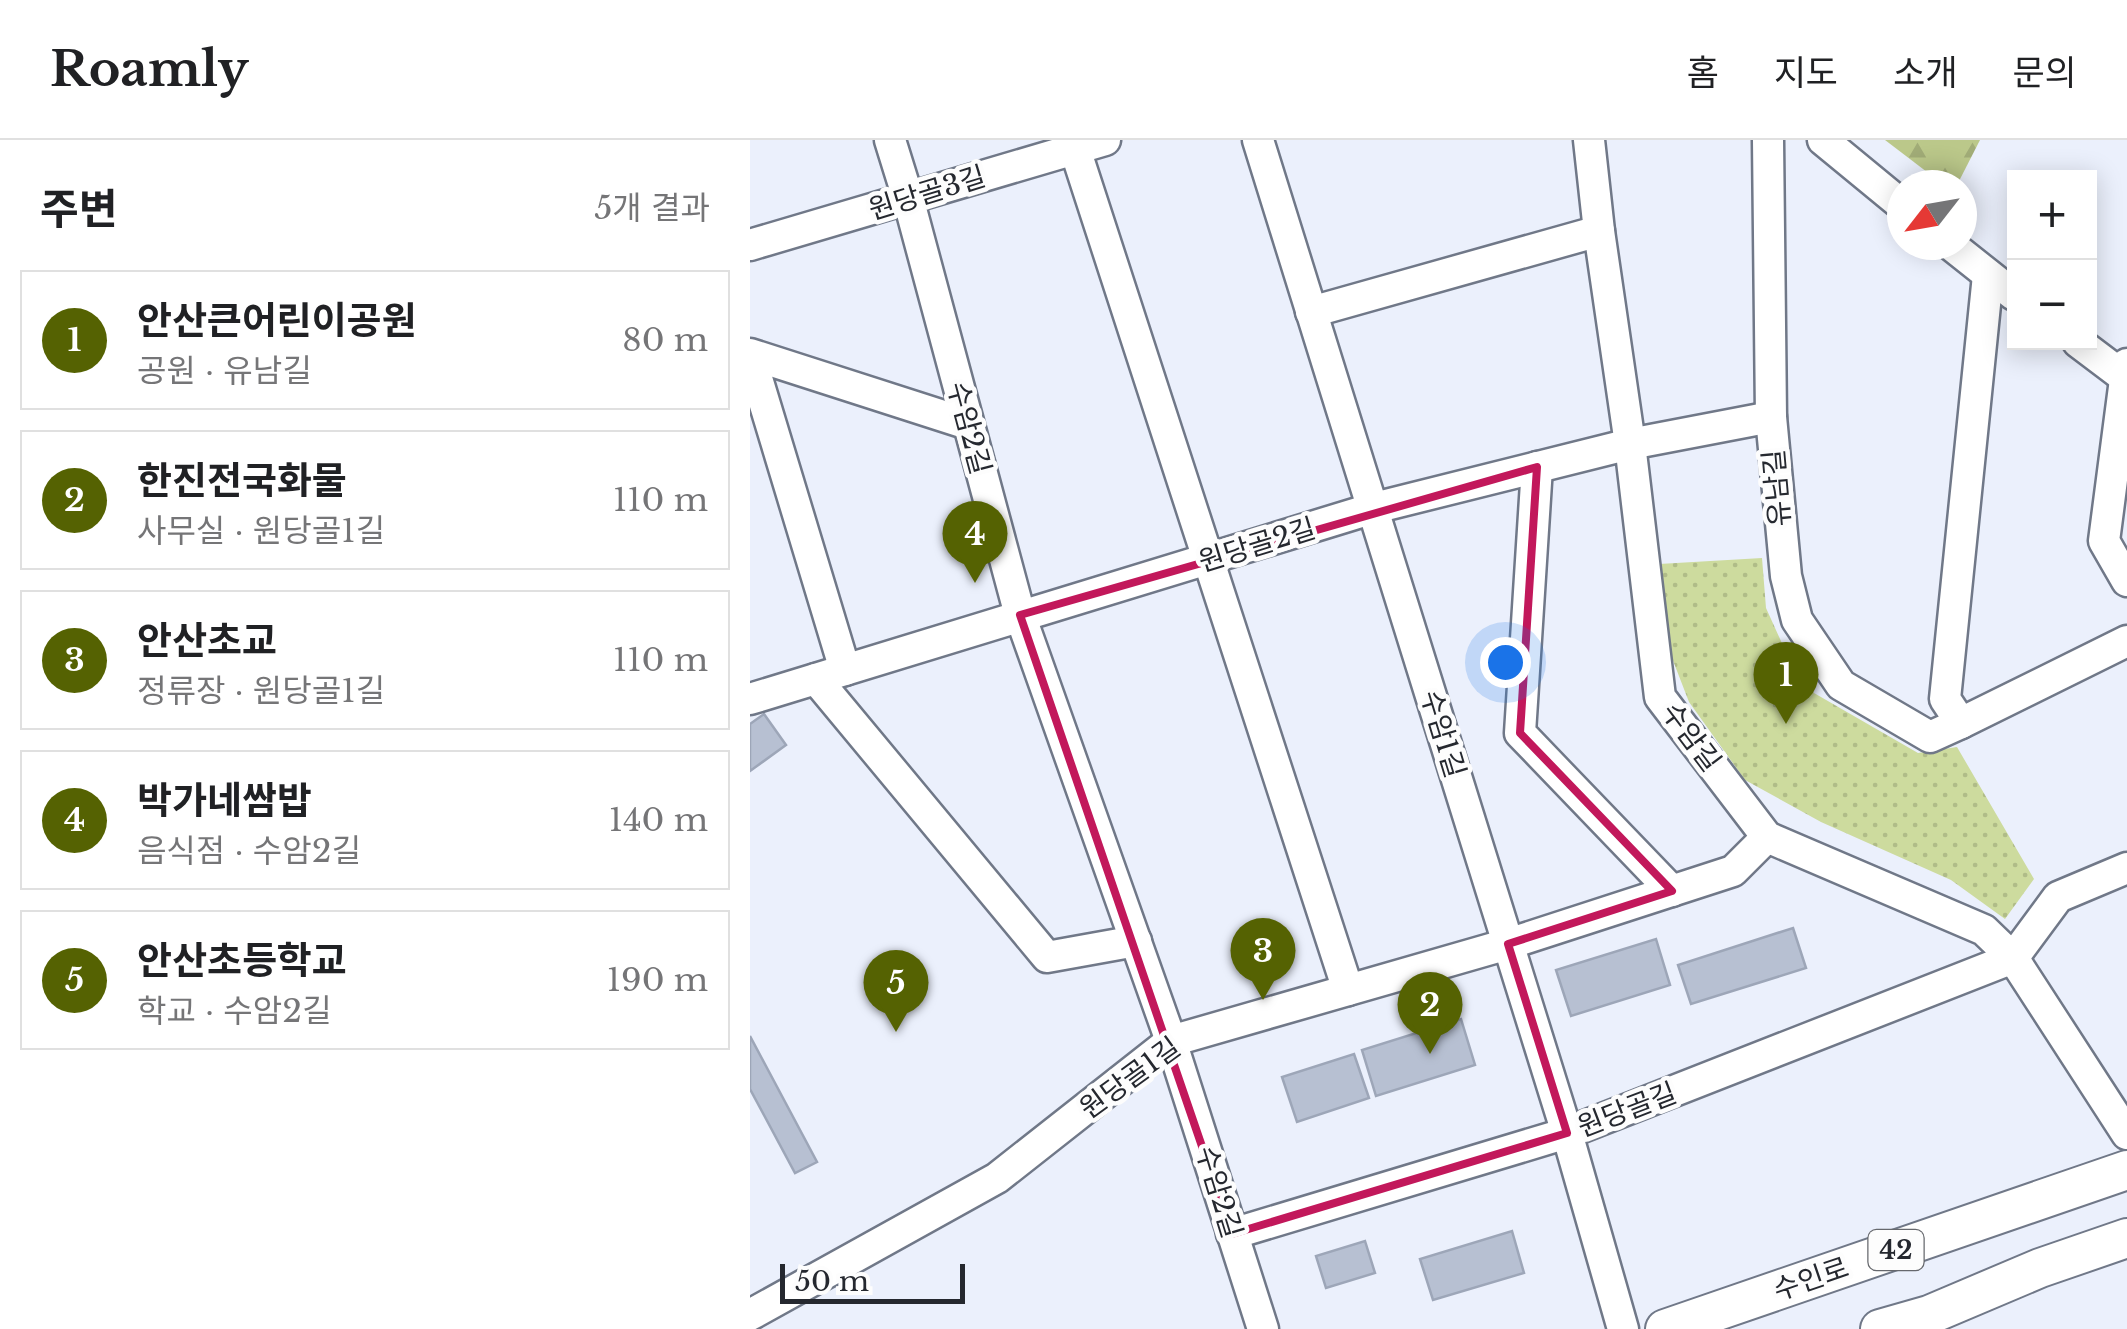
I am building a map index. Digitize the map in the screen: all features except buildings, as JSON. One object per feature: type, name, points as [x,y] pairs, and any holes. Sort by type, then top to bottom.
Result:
[{"type":"main road","name":"수인로","points":[[1665,1329],[2127,1170]]},
{"type":"main road","points":[[1880,1329],[2127,1238]]},
{"type":"street","name":"수암2길","points":[[890,140],[1020,615],[1172,1041],[1263,1329]]},
{"type":"street","name":"원당골3길","points":[[750,246],[1105,140]]},
{"type":"street","name":"수암1길","points":[[1258,140],[1567,1133],[1623,1329]]},
{"type":"street","name":"수암길","points":[[1589,140],[1660,697],[1767,836],[1984,930],[2013,958],[2118,1104],[2127,1134]]},
{"type":"street","name":"유남길","points":[[1768,140],[1770,417],[1786,576],[1796,620],[1841,685],[1930,737],[2127,642]]},
{"type":"street","points":[[1823,140],[1887,193]]},
{"type":"street","points":[[1075,149],[1348,990]]},
{"type":"street","points":[[1312,312],[1599,231]]},
{"type":"street","points":[[1970,260],[2007,290]]},
{"type":"street","points":[[1961,723],[1945,699],[1988,275]]},
{"type":"street","points":[[2088,350],[2126,379]]},
{"type":"street","points":[[750,355],[968,424]]},
{"type":"street","points":[[750,355],[830,674],[1048,957],[1136,941]]},
{"type":"street","points":[[2127,364],[2104,541],[2127,581]]},
{"type":"street","name":"원당골2길","points":[[750,700],[1374,508],[1630,444],[1770,417]]},
{"type":"street","points":[[1537,467],[1520,733],[1672,891]]},
{"type":"street","name":"원당골1길","points":[[750,1315],[997,1178],[1172,1041],[1508,944],[1732,871],[1767,836]]},
{"type":"street","points":[[2013,958],[2058,898],[2127,868]]},
{"type":"street","name":"원당골길","points":[[1232,1234],[1567,1133],[2013,958]]},
{"type":"highlighted area","points":[[1537,467],[1520,733],[1672,891],[1508,944],[1567,1133],[1232,1234],[1020,615]]},
{"type":"green space","points":[[1885,140],[1980,140],[1965,170],[1924,170]]},
{"type":"green space","points":[[1762,558],[1766,608],[1785,650],[1814,693],[1918,753],[1957,747],[2034,879],[2005,919],[1951,880],[1821,822],[1745,780],[1689,702],[1672,658],[1659,564]]},
{"type":"place","name":"박가네쌈밥","points":[[975,583]]},
{"type":"place","name":"안산큰어린이공원","points":[[1786,724]]},
{"type":"place","name":"안산초교","points":[[1263,1000]]},
{"type":"place","name":"안산초등학교","points":[[896,1032]]},
{"type":"place","name":"한진전국화물","points":[[1430,1054]]}]
